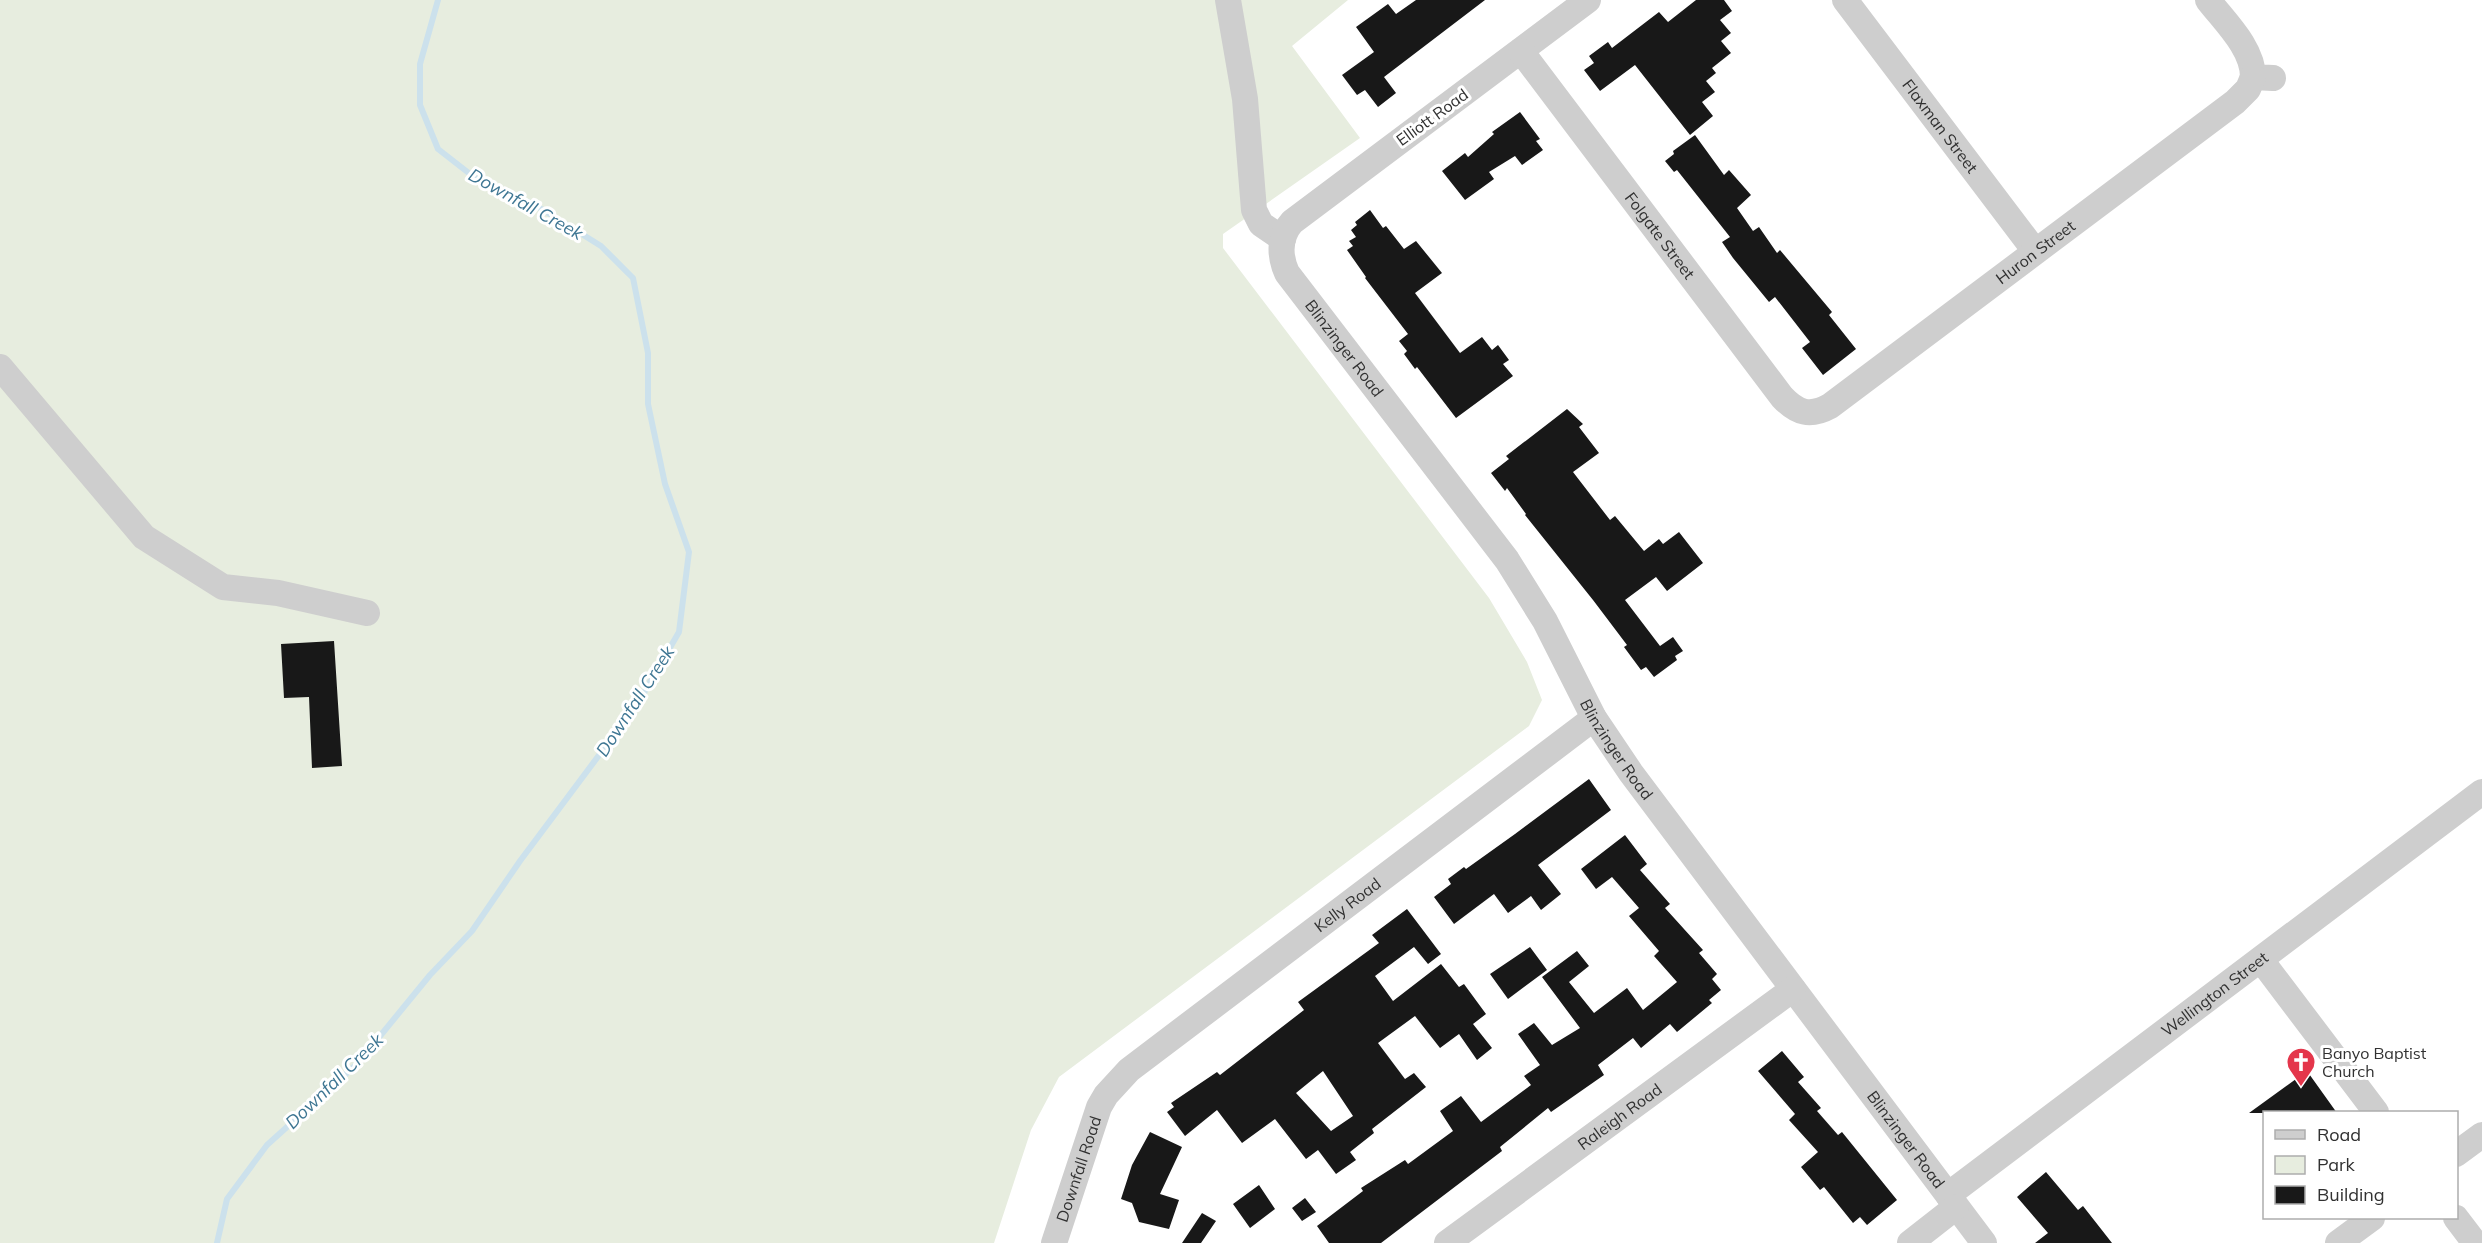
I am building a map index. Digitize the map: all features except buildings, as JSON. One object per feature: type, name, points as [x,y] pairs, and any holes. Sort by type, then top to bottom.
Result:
[{"type":"street","points":[[1228,0],[1245,99],[1254,210],[1261,224],[1282,239]]},
{"type":"street","name":"Elliott Road","points":[[1282,239],[1288,226],[1296,218],[1588,0]]},
{"type":"street","name":"Flaxman Street","points":[[1845,0],[2036,251]]},
{"type":"street","name":"Huron Street","points":[[1806,413],[1815,413],[1830,406],[2235,102],[2263,78],[2208,0]]},
{"type":"street","name":"Folgate Street","points":[[1521,51],[1782,397],[1795,409],[1806,413]]},
{"type":"street","name":"Blinzinger Road","points":[[1282,239],[1282,259],[1287,273],[1507,560],[1545,621],[1594,718],[1630,773],[1984,1243]]},
{"type":"street","points":[[0,367],[144,537],[223,587],[278,593],[367,613]]},
{"type":"street","name":"Kelly Road","points":[[1106,1095],[1129,1070],[1594,718]]},
{"type":"street","name":"Wellington Street","points":[[1910,1243],[1952,1201],[2261,960],[2482,792]]},
{"type":"street","points":[[2261,960],[2374,1111]]},
{"type":"street","name":"Raleigh Road","points":[[1447,1243],[1793,989]]},
{"type":"street","name":"Downfall Road","points":[[1054,1243],[1090,1129],[1106,1095]]},
{"type":"street","points":[[2458,1153],[2482,1135]]},
{"type":"street","points":[[2338,1243],[2371,1219]]},
{"type":"street","points":[[2457,1219],[2475,1243]]},
{"type":"green space","points":[[0,0],[1348,0],[1292,46],[1360,138],[1223,234],[1223,248],[1489,598],[1527,662],[1542,700],[1529,726],[1059,1077],[1031,1130],[994,1243],[0,1243]]},
{"type":"waterway","name":"Downfall Creek","points":[[217,1243],[227,1199],[267,1145],[358,1063],[430,975],[472,931],[520,861],[638,703],[679,632],[689,552],[665,484],[648,404],[648,353],[633,278],[601,246],[535,205],[479,181],[438,149],[420,105],[420,64],[438,0]]},
{"type":"place","name":"Banyo Baptist Church","points":[[2301,1088]]}]
